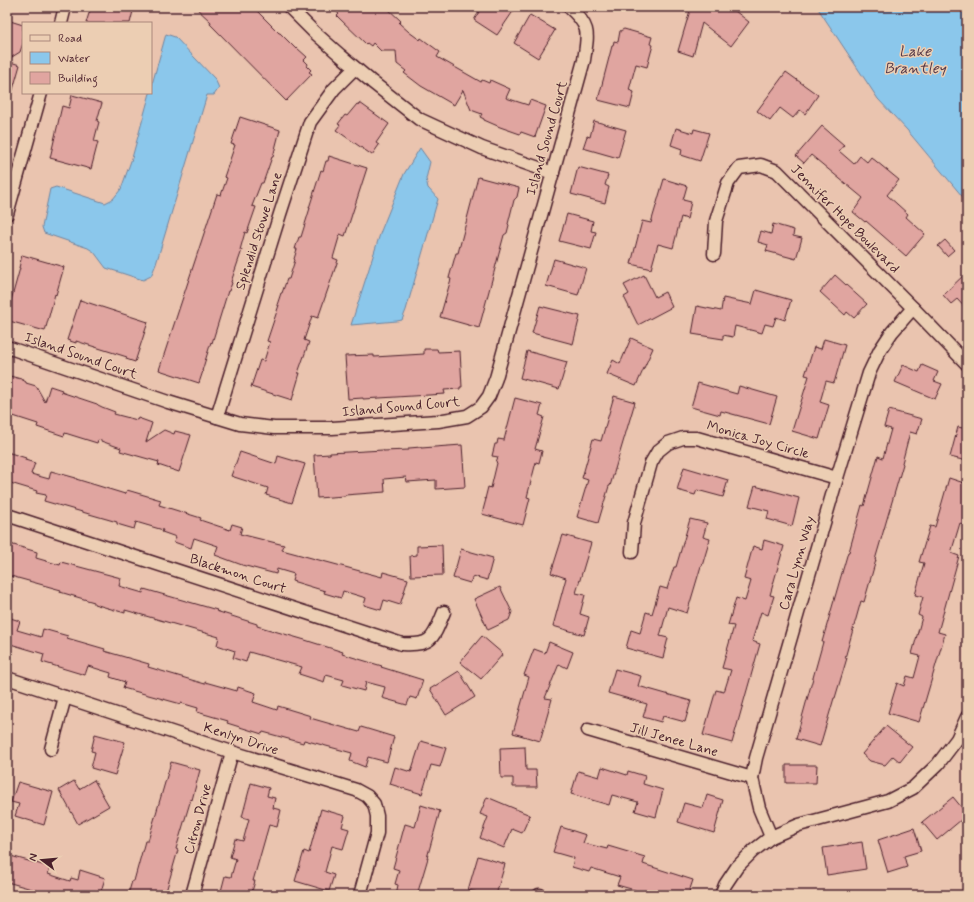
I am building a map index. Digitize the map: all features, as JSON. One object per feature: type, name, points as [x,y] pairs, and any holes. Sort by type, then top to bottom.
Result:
[{"type":"street","points":[[61,22],[65,7]]},
{"type":"street","points":[[289,7],[314,32],[355,68],[419,119],[482,148],[552,173]]},
{"type":"street","name":"Island Sound Court","points":[[7,347],[168,402],[240,424],[274,428],[332,428],[438,421],[467,416],[482,407],[490,396],[496,378],[584,60],[587,36],[585,25],[569,7]]},
{"type":"street","name":"Splendid Stowe Lane","points":[[217,417],[310,122],[334,89],[355,68]]},
{"type":"street","points":[[7,212],[41,94]]},
{"type":"street","name":"Jennifer Hope Boulevard","points":[[714,254],[716,221],[728,183],[739,168],[761,165],[777,171],[967,364]]},
{"type":"street","name":"Cara Lynn Way","points":[[771,838],[759,808],[752,778],[756,758],[869,373],[880,350],[892,332],[913,308]]},
{"type":"street","name":"Monica Joy Circle","points":[[632,552],[634,523],[651,463],[658,451],[668,443],[683,438],[698,438],[837,478]]},
{"type":"street","name":"Blackmon Court","points":[[7,515],[402,644],[414,645],[425,643],[433,637],[444,612]]},
{"type":"street","name":"Kenlyn Drive","points":[[7,678],[232,752],[356,790],[366,796],[374,804],[377,816],[377,833],[360,895]]},
{"type":"street","points":[[51,749],[65,697]]},
{"type":"street","points":[[721,895],[736,867],[753,851],[771,838],[799,825],[888,801],[913,788],[938,764],[957,739],[967,717]]},
{"type":"street","name":"Jill Jenee Lane","points":[[588,730],[752,778]]},
{"type":"street","name":"Citron Drive","points":[[192,895],[232,752]]},
{"type":"water","name":"Lake Brantley","points":[[817,7],[967,7],[967,202],[907,130],[878,99]]},
{"type":"water","points":[[166,34],[175,37],[215,79],[219,88],[214,95],[207,95],[156,264],[151,276],[143,280],[106,268],[94,252],[88,248],[44,233],[42,227],[50,189],[56,187],[105,203],[113,199],[121,189],[132,158],[150,94],[152,94],[152,84]]},
{"type":"water","points":[[420,148],[430,162],[426,179],[428,188],[438,199],[406,310],[402,320],[351,325],[381,231],[404,174]]},
{"type":"building","points":[[91,7],[134,7],[130,22],[86,22]]},
{"type":"building","points":[[195,7],[253,7],[296,49],[297,48],[307,57],[304,60],[311,70],[309,72],[312,74],[286,101]]},
{"type":"building","points":[[331,7],[386,7],[401,21],[399,23],[409,32],[420,40],[421,38],[440,52],[437,57],[481,82],[482,80],[489,83],[490,80],[510,89],[506,98],[528,105],[530,100],[546,106],[535,137],[521,132],[520,134],[484,120],[480,117],[482,114],[471,110],[463,90],[454,105],[421,86],[404,73],[406,71],[397,64],[396,51],[381,51],[373,43],[371,46],[367,43],[366,44],[337,16],[339,14]]},
{"type":"building","points":[[482,7],[516,7],[497,35],[474,20]]},
{"type":"building","points":[[691,7],[730,7],[749,22],[731,46],[702,23],[693,56],[678,51]]},
{"type":"building","points":[[530,15],[555,30],[538,58],[514,43]]},
{"type":"building","points":[[7,20],[22,25],[22,46],[20,52],[7,60]]},
{"type":"building","points":[[624,29],[652,37],[650,44],[653,45],[647,67],[636,64],[629,90],[634,92],[630,108],[598,100],[612,46],[614,41],[618,42],[620,31]]},
{"type":"building","points":[[7,61],[20,65],[10,100],[7,100]]},
{"type":"building","points":[[786,72],[818,95],[805,114],[800,110],[793,118],[780,108],[770,121],[757,111]]},
{"type":"building","points":[[72,95],[102,103],[94,141],[98,142],[91,169],[50,158],[62,106],[69,108]]},
{"type":"building","points":[[360,103],[389,124],[376,143],[379,145],[372,155],[336,130],[340,125],[338,124],[345,115],[347,116],[357,104],[359,105]]},
{"type":"building","points":[[240,117],[280,130],[273,157],[252,206],[256,207],[247,233],[245,232],[240,250],[242,250],[231,282],[232,283],[228,291],[212,343],[211,342],[199,383],[159,370],[217,194],[221,195],[227,178],[224,177],[235,145],[231,144]]},
{"type":"building","points":[[594,121],[626,130],[618,158],[583,148],[587,136],[590,137]]},
{"type":"building","points":[[822,126],[844,145],[839,151],[854,164],[860,156],[867,162],[871,157],[899,180],[887,195],[908,214],[906,217],[925,234],[906,256],[866,221],[865,222],[853,212],[863,198],[811,155],[804,163],[796,156]]},
{"type":"building","points":[[676,128],[693,133],[694,129],[709,133],[700,161],[681,155],[682,149],[671,145]]},
{"type":"building","points":[[329,156],[367,168],[345,236],[340,234],[333,258],[338,260],[318,318],[312,316],[304,340],[309,342],[298,373],[300,373],[292,400],[251,387],[260,360],[264,361],[270,342],[267,341],[279,305],[277,305],[287,279],[289,279],[295,260],[297,249],[295,249],[299,237],[301,237],[321,170],[323,171]]},
{"type":"building","points":[[578,167],[608,175],[605,185],[609,187],[605,203],[571,194]]},
{"type":"building","points":[[478,177],[519,188],[517,197],[514,200],[507,233],[504,235],[479,328],[440,317],[451,279],[449,278],[456,253],[458,253]]},
{"type":"building","points":[[664,179],[687,186],[683,200],[691,202],[687,219],[681,217],[673,248],[658,244],[651,269],[631,264],[642,221],[651,223]]},
{"type":"building","points":[[567,214],[593,221],[591,231],[596,232],[591,249],[559,241]]},
{"type":"building","points":[[773,224],[794,230],[793,236],[802,238],[796,259],[766,251],[768,245],[758,242],[761,231],[771,234]]},
{"type":"building","points":[[945,240],[954,250],[947,256],[938,246]]},
{"type":"building","points":[[22,255],[64,267],[45,331],[9,321],[11,316],[7,315],[20,268]]},
{"type":"building","points":[[554,259],[586,268],[578,295],[546,286]]},
{"type":"building","points":[[967,272],[967,310],[957,299],[951,304],[943,295]]},
{"type":"building","points":[[644,275],[655,297],[665,292],[672,307],[638,325],[624,297],[629,294],[624,285]]},
{"type":"building","points":[[835,275],[867,304],[854,318],[847,312],[845,315],[820,292]]},
{"type":"building","points":[[756,290],[791,300],[785,320],[776,317],[773,326],[765,324],[762,333],[735,326],[733,337],[723,335],[723,339],[692,334],[697,306],[721,311],[723,298],[752,304]]},
{"type":"building","points":[[80,300],[148,322],[135,362],[126,359],[127,357],[76,341],[76,343],[67,340]]},
{"type":"building","points":[[540,306],[580,316],[573,344],[532,333]]},
{"type":"building","points":[[631,338],[653,348],[636,386],[607,374],[613,360],[620,364]]},
{"type":"building","points":[[824,339],[845,345],[834,383],[826,381],[820,402],[829,405],[819,439],[792,431],[809,376],[805,375],[814,347],[821,349]]},
{"type":"building","points":[[424,349],[437,349],[438,352],[460,351],[462,387],[460,387],[460,389],[444,390],[445,394],[348,399],[345,356],[374,355],[374,357],[424,354]]},
{"type":"building","points":[[527,351],[567,362],[559,389],[520,378]]},
{"type":"building","points":[[903,365],[919,372],[922,365],[938,372],[934,381],[942,384],[935,399],[895,382]]},
{"type":"building","points":[[10,376],[36,386],[45,402],[50,386],[62,390],[61,392],[97,404],[115,412],[114,414],[137,420],[138,418],[152,423],[146,442],[164,430],[174,434],[175,431],[191,435],[179,472],[158,465],[159,462],[120,451],[121,448],[98,440],[97,443],[65,433],[64,436],[37,427],[38,424],[7,414],[7,387]]},
{"type":"building","points":[[698,383],[737,394],[739,386],[777,397],[769,424],[721,411],[720,415],[691,407]]},
{"type":"building","points":[[614,396],[635,402],[598,523],[577,517],[588,480],[582,478],[593,439],[601,441]]},
{"type":"building","points":[[515,398],[542,405],[539,415],[544,417],[535,449],[542,451],[539,463],[536,462],[527,497],[530,498],[523,525],[482,514],[488,487],[491,488],[497,463],[498,457],[492,456],[495,444],[497,444],[498,439],[504,440]]},
{"type":"building","points":[[889,410],[922,419],[917,434],[910,432],[903,464],[864,602],[861,601],[845,658],[847,658],[820,746],[796,739],[822,642],[862,505],[864,506],[878,456],[883,458],[891,429],[884,427]]},
{"type":"building","points":[[958,427],[967,429],[967,461],[950,457]]},
{"type":"building","points":[[462,445],[465,487],[436,489],[436,480],[407,482],[406,477],[384,479],[385,492],[317,498],[314,455],[383,450],[409,450],[409,448]]},
{"type":"building","points":[[7,452],[26,458],[25,460],[35,463],[31,474],[49,479],[51,471],[125,494],[127,490],[161,500],[159,505],[201,518],[200,520],[230,530],[232,524],[242,527],[240,534],[284,545],[282,550],[382,577],[383,572],[408,579],[400,605],[384,600],[381,610],[364,605],[366,598],[343,591],[341,598],[324,593],[325,591],[292,581],[294,574],[277,569],[276,574],[242,565],[215,555],[218,546],[194,538],[191,548],[174,542],[176,537],[162,532],[163,530],[136,522],[134,529],[117,524],[117,522],[44,501],[46,495],[36,493],[37,491],[7,482]]},
{"type":"building","points":[[240,452],[276,464],[278,456],[305,464],[292,503],[266,495],[268,488],[231,476]]},
{"type":"building","points":[[684,467],[728,480],[723,497],[697,490],[695,495],[677,490]]},
{"type":"building","points":[[949,478],[967,484],[967,506],[951,553],[959,556],[938,632],[945,634],[919,722],[888,713],[897,683],[904,686],[907,676],[914,678],[920,656],[912,654],[922,617],[918,615],[923,597],[915,595],[924,563],[919,562],[930,526],[935,527]]},
{"type":"building","points":[[755,486],[799,498],[792,526],[767,519],[769,511],[749,506]]},
{"type":"building","points":[[690,519],[707,523],[703,537],[710,539],[687,613],[668,607],[660,636],[668,638],[663,658],[626,648],[631,630],[640,633],[646,612],[652,614],[660,587],[667,589],[674,567],[676,567]]},
{"type":"building","points":[[563,535],[591,543],[576,593],[585,595],[580,614],[589,617],[584,635],[553,626],[566,578],[551,573]]},
{"type":"building","points":[[764,540],[784,546],[770,595],[774,596],[768,615],[761,612],[752,641],[760,644],[732,743],[703,735],[716,690],[724,692],[731,670],[722,668],[734,626],[728,625],[736,598],[745,601],[751,581],[744,579],[753,546],[762,549]]},
{"type":"building","points":[[7,543],[37,552],[36,558],[60,565],[61,562],[121,578],[119,586],[143,593],[144,589],[217,610],[216,611],[257,624],[257,626],[343,652],[342,654],[423,680],[417,699],[410,697],[407,705],[382,698],[385,687],[366,682],[364,691],[342,685],[344,680],[326,675],[324,682],[299,674],[302,667],[249,652],[246,662],[233,658],[235,651],[217,645],[219,637],[125,610],[125,613],[94,604],[94,602],[60,592],[61,590],[7,575]]},
{"type":"building","points":[[442,545],[443,575],[411,576],[410,556],[417,555],[417,546]]},
{"type":"building","points":[[461,549],[493,558],[487,580],[473,576],[470,583],[453,578]]},
{"type":"building","points":[[500,587],[512,612],[509,620],[488,630],[474,599]]},
{"type":"building","points":[[7,617],[20,621],[17,630],[41,637],[43,629],[68,636],[67,638],[105,649],[104,651],[149,664],[148,667],[205,684],[205,682],[237,691],[238,687],[256,693],[253,702],[277,710],[278,706],[311,716],[310,718],[359,732],[361,727],[394,737],[387,762],[368,757],[365,767],[350,761],[352,753],[304,740],[303,743],[263,732],[262,734],[227,723],[228,721],[197,712],[198,708],[123,688],[125,682],[110,677],[111,673],[88,666],[85,675],[42,662],[44,654],[7,643]]},
{"type":"building","points":[[482,636],[503,654],[481,679],[460,662]]},
{"type":"building","points":[[549,642],[573,652],[567,668],[559,664],[545,698],[552,699],[540,741],[513,733],[529,677],[524,675],[534,649],[545,653]]},
{"type":"building","points":[[615,669],[641,676],[638,686],[691,701],[685,722],[663,716],[661,722],[643,717],[647,704],[608,693]]},
{"type":"building","points":[[459,671],[475,697],[446,715],[430,689]]},
{"type":"building","points":[[886,726],[912,747],[900,762],[893,756],[885,765],[870,761],[862,754]]},
{"type":"building","points":[[95,734],[125,742],[115,775],[91,768],[95,752],[91,751]]},
{"type":"building","points":[[421,741],[446,748],[440,767],[431,765],[422,794],[390,784],[395,767],[411,772]]},
{"type":"building","points":[[525,747],[526,770],[536,770],[537,787],[513,787],[513,778],[501,778],[500,748]]},
{"type":"building","points":[[171,762],[200,770],[176,849],[178,850],[165,895],[128,895],[132,881],[134,881],[145,841],[148,841]]},
{"type":"building","points":[[786,765],[817,765],[816,783],[786,783]]},
{"type":"building","points":[[602,767],[627,775],[628,771],[645,776],[643,784],[663,790],[656,817],[635,811],[638,802],[612,795],[609,805],[571,794],[578,771],[599,777]]},
{"type":"building","points":[[94,780],[109,806],[78,824],[59,790],[74,781],[79,789]]},
{"type":"building","points":[[18,782],[53,792],[44,825],[15,816],[19,804],[11,802]]},
{"type":"building","points":[[251,783],[269,788],[267,796],[275,798],[273,808],[281,810],[277,827],[269,825],[253,881],[255,881],[251,895],[220,895],[225,876],[231,877],[236,859],[230,857],[235,839],[243,841],[249,819],[242,817]]},
{"type":"building","points":[[707,795],[723,800],[714,833],[678,822],[684,803],[703,808]]},
{"type":"building","points":[[487,797],[530,815],[522,833],[512,829],[504,848],[480,838],[488,817],[480,814]]},
{"type":"building","points":[[953,797],[967,815],[937,840],[922,822]]},
{"type":"building","points":[[421,805],[440,811],[428,858],[417,895],[396,895],[398,885],[395,884],[399,870],[393,868],[405,824],[415,827]]},
{"type":"building","points":[[321,809],[345,816],[342,827],[349,829],[343,849],[332,846],[325,872],[334,875],[329,891],[295,881],[304,851],[309,853]]},
{"type":"building","points":[[561,827],[586,835],[583,843],[607,849],[608,846],[645,857],[643,864],[693,880],[688,895],[644,895],[645,893],[617,885],[620,877],[591,868],[589,872],[572,867],[574,858],[553,852]]},
{"type":"building","points":[[914,828],[921,851],[904,856],[907,867],[888,873],[878,840]]},
{"type":"building","points":[[862,842],[866,869],[827,875],[823,848]]},
{"type":"building","points":[[7,855],[50,867],[48,874],[70,881],[71,878],[78,880],[80,870],[105,878],[100,895],[53,895],[7,882]]},
{"type":"building","points":[[478,856],[505,864],[496,895],[475,895],[476,892],[468,890]]}]
